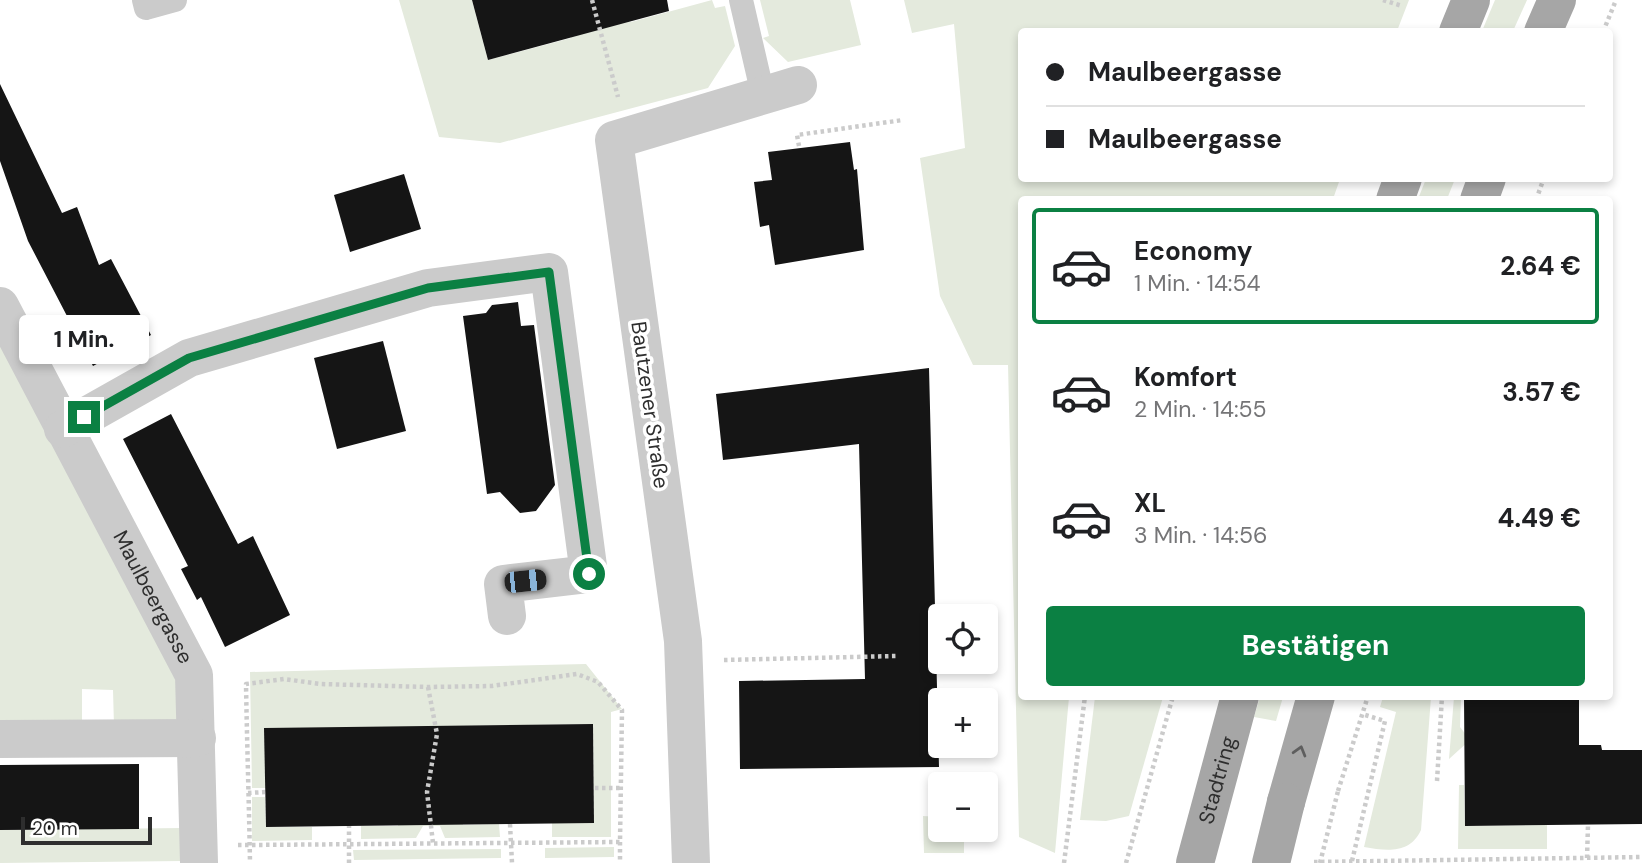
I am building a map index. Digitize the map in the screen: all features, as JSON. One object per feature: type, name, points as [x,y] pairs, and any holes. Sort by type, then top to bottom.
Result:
[{"type":"main road","points":[[1460,28],[1471,0]]},
{"type":"main road","points":[[1545,28],[1557,0]]},
{"type":"main road","name":"Stadtring","points":[[1195,863],[1208,805],[1239,700]]},
{"type":"main road","points":[[1286,862],[1286,802],[1315,700]]},
{"type":"street","name":"Bautzener Straße","points":[[691,863],[683,641],[614,141],[780,90]]},
{"type":"street","points":[[63,429],[189,358],[428,288],[549,272],[589,574],[503,584],[508,616]]},
{"type":"street","name":"Maulbeergasse","points":[[0,306],[194,675],[199,855]]},
{"type":"street","points":[[0,738],[197,738]]},
{"type":"lane","points":[[144,0],[146,8],[175,0]]},
{"type":"lane","points":[[741,0],[780,90]]},
{"type":"path","points":[[592,0],[622,110]]},
{"type":"path","points":[[1382,0],[1402,6]]},
{"type":"path","points":[[1605,28],[1616,0]]},
{"type":"path","points":[[799,146],[797,135],[903,120]]},
{"type":"path","points":[[723,660],[896,656]]},
{"type":"path","points":[[250,863],[246,684],[284,679],[320,684],[492,686],[577,674],[598,682],[622,710],[620,863]]},
{"type":"path","points":[[428,687],[437,734],[428,792],[433,844]]},
{"type":"path","points":[[1064,863],[1084,700]]},
{"type":"path","points":[[1126,863],[1172,700]]},
{"type":"path","points":[[1320,863],[1338,791],[1367,700]]},
{"type":"path","points":[[1437,780],[1442,700]]},
{"type":"path","points":[[1352,861],[1385,721],[1362,714]]},
{"type":"path","points":[[595,789],[621,788]]},
{"type":"path","points":[[248,793],[265,792]]},
{"type":"path","points":[[510,824],[512,863]]},
{"type":"path","points":[[1587,858],[1588,825]]},
{"type":"path","points":[[349,826],[349,863]]},
{"type":"path","points":[[199,855],[250,845],[620,842]]},
{"type":"path","points":[[1286,862],[1642,857]]},
{"type":"shaded area","points":[[399,0],[472,0],[488,60],[571,38],[561,0],[631,22],[712,0],[715,8],[725,6],[735,46],[708,88],[500,143],[439,137]]},
{"type":"shaded area","points":[[760,0],[850,0],[861,45],[788,62],[763,38],[769,36]]},
{"type":"shaded area","points":[[904,0],[1409,0],[1398,28],[1018,28],[1018,182],[1339,182],[1334,196],[1018,196],[1018,700],[1069,700],[1055,853],[1019,837],[1008,365],[973,365],[940,296],[920,158],[965,148],[954,24],[912,33]]},
{"type":"shaded area","points":[[1495,0],[1527,0],[1514,28],[1483,28]]},
{"type":"shaded area","points":[[1425,182],[1454,182],[1448,196],[1419,196]]},
{"type":"shaded area","points":[[0,343],[177,674],[178,725],[114,726],[113,690],[82,689],[82,724],[0,726]]},
{"type":"shaded area","points":[[586,664],[622,709],[611,712],[611,837],[552,837],[552,823],[594,823],[593,724],[461,726],[463,825],[499,824],[500,837],[445,838],[440,826],[423,826],[416,838],[361,839],[361,826],[398,826],[398,727],[265,788],[252,788],[250,672]]},
{"type":"shaded area","points":[[1095,700],[1162,700],[1129,816],[1106,821],[1080,820]]},
{"type":"shaded area","points":[[1259,700],[1282,700],[1276,721],[1254,717]]},
{"type":"shaded area","points":[[1382,700],[1431,700],[1421,830],[1411,843],[1389,850],[1364,847],[1396,712],[1380,707]]},
{"type":"shaded area","points":[[1454,700],[1461,700],[1460,727],[1470,740],[1449,759]]},
{"type":"shaded area","points":[[1459,785],[1464,785],[1465,826],[1547,825],[1547,849],[1458,849]]},
{"type":"shaded area","points":[[252,797],[265,797],[266,827],[312,827],[312,840],[252,841]]},
{"type":"shaded area","points":[[923,816],[928,816],[928,842],[964,842],[964,853],[924,853]]},
{"type":"shaded area","points":[[183,828],[183,861],[0,863],[0,830]]},
{"type":"shaded area","points":[[614,847],[614,857],[545,858],[545,848]]},
{"type":"shaded area","points":[[501,849],[501,858],[354,860],[353,850]]},
{"type":"building","points":[[472,0],[667,0],[669,11],[488,60]]},
{"type":"building","points":[[0,84],[62,213],[77,207],[99,265],[111,259],[151,335],[93,366],[28,241],[0,161]]},
{"type":"building","points":[[850,142],[854,170],[857,169],[864,250],[775,265],[769,225],[760,227],[754,182],[772,180],[768,152]]},
{"type":"building","points":[[404,174],[421,229],[350,252],[334,195]]},
{"type":"building","points":[[518,302],[521,326],[534,325],[555,485],[536,511],[520,513],[500,492],[487,494],[463,316],[486,313],[492,305]]},
{"type":"building","points":[[383,341],[406,431],[337,449],[314,358]]},
{"type":"building","points":[[929,368],[935,604],[928,604],[928,674],[937,674],[937,688],[928,688],[928,758],[939,758],[939,767],[740,769],[739,681],[865,679],[859,444],[723,460],[716,394]]},
{"type":"building","points":[[171,414],[238,544],[253,536],[290,615],[225,647],[201,597],[197,600],[181,569],[188,566],[123,439]]},
{"type":"building","points":[[1464,700],[1579,700],[1579,745],[1601,745],[1602,750],[1642,750],[1642,824],[1465,826]]},
{"type":"building","points":[[593,724],[594,823],[266,827],[264,728]]},
{"type":"building","points":[[139,764],[139,829],[0,830],[0,765]]},
{"type":"route","points":[[84,417],[189,358],[428,288],[549,272],[589,574]]}]
